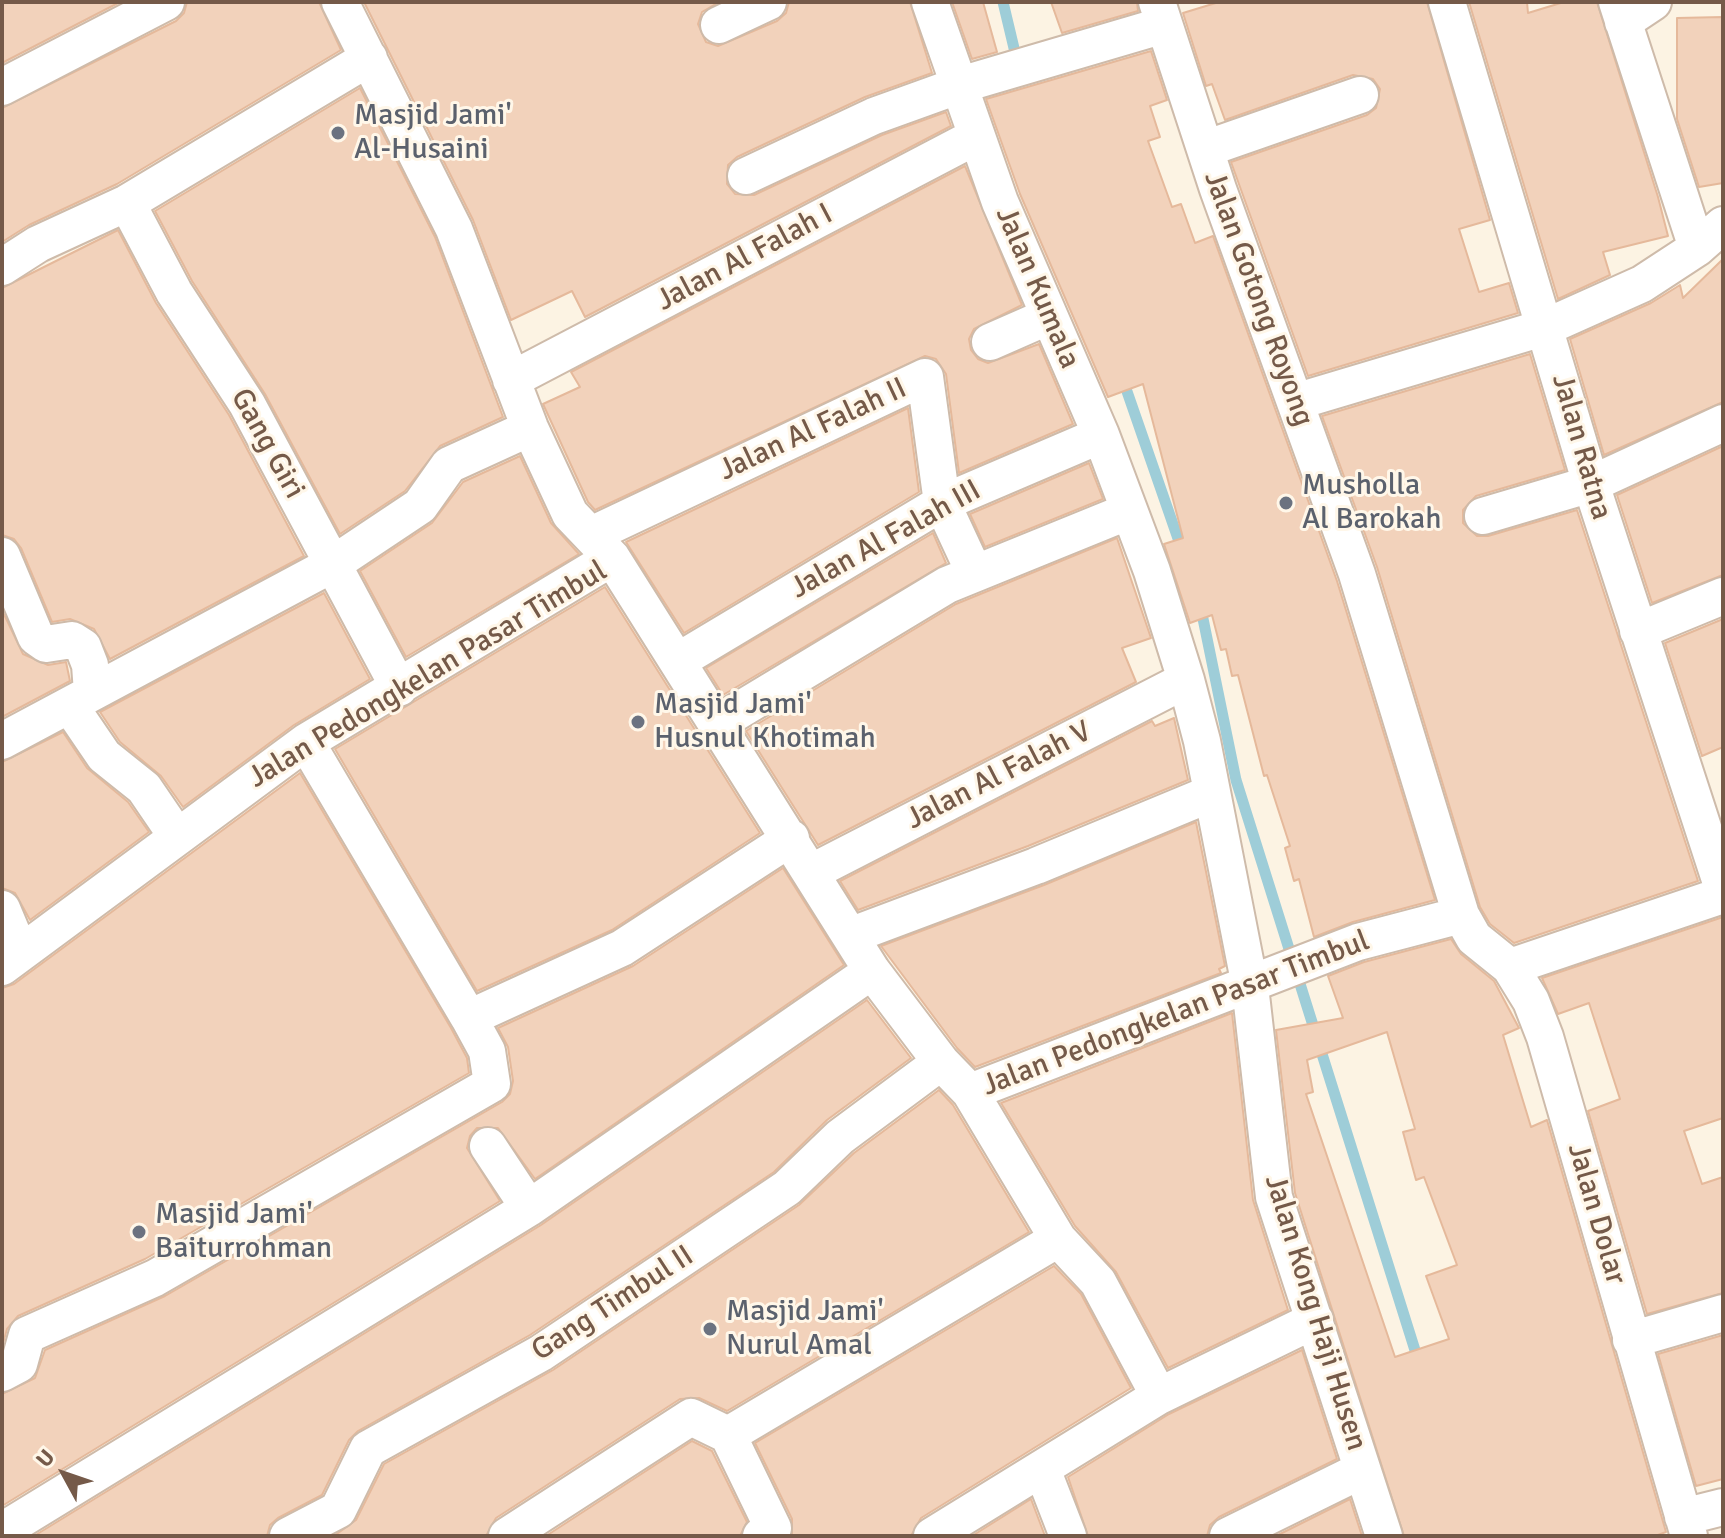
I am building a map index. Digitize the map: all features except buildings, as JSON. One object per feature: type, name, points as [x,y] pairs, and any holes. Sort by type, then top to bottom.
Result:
[{"type":"street","points":[[2,87],[166,2]]},
{"type":"street","points":[[340,2],[454,229],[530,428],[570,514],[602,546]]},
{"type":"street","points":[[719,25],[768,2]]},
{"type":"street","name":"Jalan Kumala","points":[[930,2],[977,136],[1047,317],[1101,435],[1152,571]]},
{"type":"street","name":"Jalan Ratna","points":[[1447,2],[1591,484],[1721,875]]},
{"type":"street","points":[[1295,402],[1546,327],[1616,297],[1710,237],[1620,12],[1653,2]]},
{"type":"street","points":[[746,176],[874,116],[960,85],[1061,55],[1161,13]]},
{"type":"street","name":"Jalan Gotong Royong","points":[[1161,13],[1205,149],[1357,574],[1461,915]]},
{"type":"street","points":[[2,267],[38,244],[127,203],[369,58]]},
{"type":"street","points":[[1205,149],[1360,95]]},
{"type":"street","name":"Jalan Al Falah I","points":[[511,380],[977,136]]},
{"type":"street","name":"Gang Giri","points":[[127,203],[174,292],[247,404],[399,688]]},
{"type":"street","points":[[990,342],[1047,317]]},
{"type":"street","name":"Jalan Al Falah II","points":[[602,546],[925,377],[942,503],[974,572]]},
{"type":"street","points":[[1483,516],[1591,484],[1723,423]]},
{"type":"street","points":[[2,741],[333,564],[420,506],[449,465],[530,428]]},
{"type":"street","name":"Jalan Al Falah III","points":[[678,661],[942,503],[1101,435]]},
{"type":"street","points":[[718,723],[974,572],[1129,511]]},
{"type":"street","name":"Jalan Pedongkelan Pasar Timbul","points":[[11,959],[306,742],[399,688],[602,546],[718,723],[872,971],[941,1062],[970,1092],[1254,985],[1358,942],[1461,915]]},
{"type":"street","points":[[2,556],[36,637],[46,644],[72,640],[83,647],[90,665],[81,699],[104,756],[144,788],[176,835]]},
{"type":"street","name":"Jalan Kong Haji Husen","points":[[1152,571],[1186,680],[1254,985],[1274,1197],[1384,1536]]},
{"type":"street","points":[[1638,631],[1723,596]]},
{"type":"street","name":"Jalan Al Falah V","points":[[812,872],[1186,680]]},
{"type":"street","points":[[2,1373],[19,1364],[27,1335],[155,1278],[492,1084],[487,1051],[306,742]]},
{"type":"street","points":[[852,935],[1036,866],[1212,793]]},
{"type":"street","points":[[469,1018],[622,948],[791,838]]},
{"type":"street","points":[[1510,967],[1721,875]]},
{"type":"street","points":[[2,909],[11,959]]},
{"type":"street","name":"Jalan Dolar","points":[[1461,915],[1474,938],[1510,967],[1531,1001],[1545,1037],[1686,1527]]},
{"type":"street","points":[[2,1531],[529,1208],[872,971]]},
{"type":"street","name":"Gang Timbul II","points":[[288,1536],[338,1510],[368,1449],[541,1353],[787,1188],[840,1137],[941,1062]]},
{"type":"street","points":[[970,1092],[1058,1239],[1098,1282],[1159,1396]]},
{"type":"street","points":[[488,1146],[529,1208]]},
{"type":"street","points":[[728,1435],[1058,1239]]},
{"type":"street","points":[[1631,1340],[1723,1313]]},
{"type":"street","points":[[932,1536],[1159,1396],[1315,1320]]},
{"type":"street","points":[[507,1536],[691,1417],[728,1435],[773,1528],[761,1536]]},
{"type":"street","points":[[1042,1469],[1068,1536]]},
{"type":"street","points":[[1228,1536],[1362,1470]]},
{"type":"street","points":[[1686,1527],[1723,1507]]},
{"type":"waterway","points":[[1003,2],[1018,65]]},
{"type":"waterway","points":[[1122,377],[1183,553]]},
{"type":"waterway","points":[[1200,604],[1236,780],[1419,1363]]},
{"type":"place","name":"Masjid Jami' Al-Husaini","points":[[338,133]]},
{"type":"place","name":"Musholla Al Barokah","points":[[1286,503]]},
{"type":"place","name":"Masjid Jami' Husnul Khotimah","points":[[638,722]]},
{"type":"place","name":"Masjid Jami' Baiturrohman","points":[[139,1232]]},
{"type":"place","name":"Masjid Jami' Nurul Amal","points":[[710,1329]]}]
